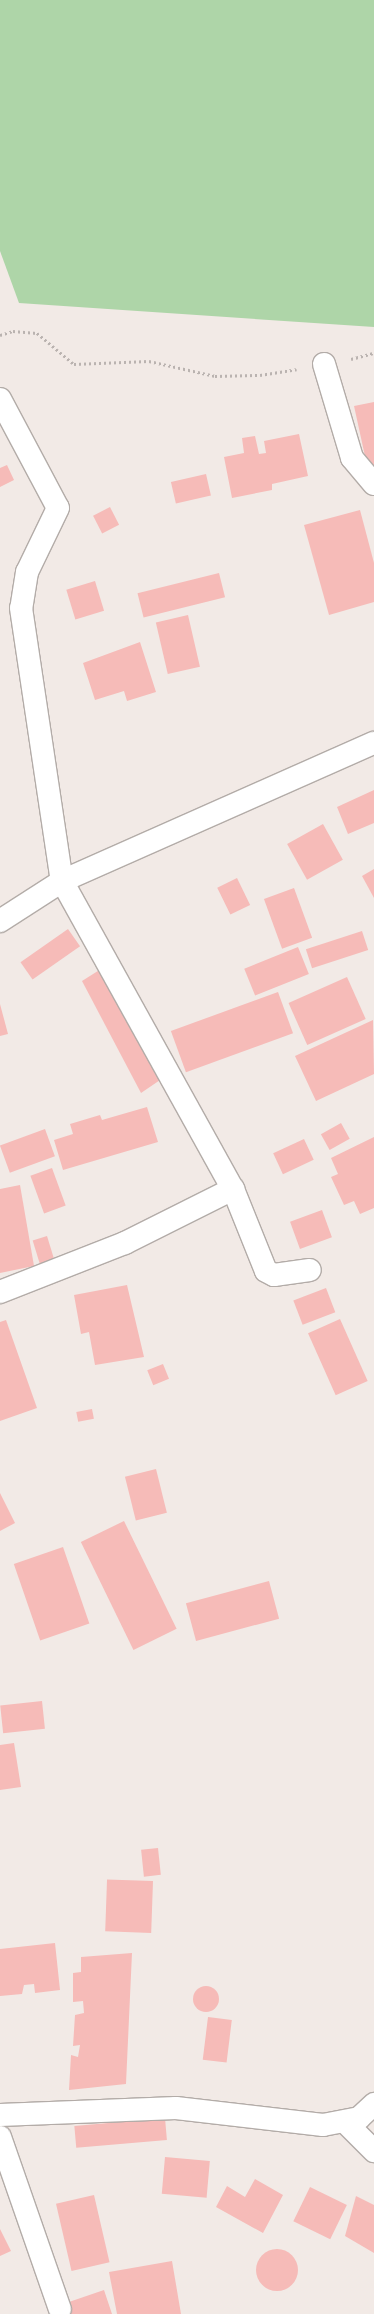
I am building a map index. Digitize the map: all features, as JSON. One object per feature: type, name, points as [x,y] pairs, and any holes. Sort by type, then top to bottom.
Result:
[{"type":"street","points":[[324,364],[352,458],[374,484]]},
{"type":"street","points":[[0,399],[58,508],[27,572],[21,608],[62,881],[233,1189],[266,1271],[274,1275],[310,1270]]},
{"type":"street","points":[[0,921],[62,881],[374,743]]},
{"type":"street","points":[[0,1292],[125,1243],[233,1189]]},
{"type":"street","points":[[0,2115],[176,2108],[322,2126],[346,2123],[359,2118],[374,2104]]},
{"type":"street","points":[[346,2123],[374,2151]]},
{"type":"street","points":[[0,2137],[60,2309]]},
{"type":"path","points":[[0,335],[13,331],[37,334],[74,364],[149,362],[215,376],[260,375],[324,364],[374,353]]},
{"type":"green space","points":[[0,0],[374,0],[374,327],[19,303],[0,251]]},
{"type":"building","points":[[374,402],[374,469],[368,470],[354,406]]},
{"type":"building","points":[[299,434],[308,476],[272,484],[272,490],[232,498],[224,457],[244,453],[242,438],[255,436],[259,454],[266,453],[264,441]]},
{"type":"building","points":[[7,465],[14,480],[0,487],[0,468]]},
{"type":"building","points":[[206,474],[211,495],[176,504],[171,482]]},
{"type":"building","points":[[110,507],[119,525],[102,533],[93,516]]},
{"type":"building","points":[[360,510],[374,563],[374,602],[329,615],[304,525]]},
{"type":"building","points":[[219,573],[225,597],[144,618],[137,593]]},
{"type":"building","points":[[95,581],[104,611],[75,619],[66,590]]},
{"type":"building","points":[[188,615],[200,667],[168,674],[156,622]]},
{"type":"building","points":[[140,642],[156,692],[127,701],[124,691],[95,700],[83,663]]},
{"type":"building","points":[[374,790],[374,823],[348,834],[337,807]]},
{"type":"building","points":[[323,824],[343,860],[307,880],[287,844]]},
{"type":"building","points":[[374,869],[374,898],[362,876]]},
{"type":"building","points":[[237,878],[250,905],[230,915],[217,888]]},
{"type":"building","points":[[294,888],[312,938],[282,949],[264,899]]},
{"type":"building","points":[[68,929],[80,946],[33,979],[20,962]]},
{"type":"building","points":[[362,931],[368,950],[312,968],[306,949]]},
{"type":"building","points":[[298,947],[309,974],[255,996],[244,969]]},
{"type":"building","points":[[101,969],[166,1076],[141,1093],[82,981]]},
{"type":"building","points":[[347,977],[366,1019],[307,1045],[289,1003]]},
{"type":"building","points":[[278,992],[293,1033],[186,1072],[171,1031]]},
{"type":"building","points":[[0,1004],[8,1034],[0,1036]]},
{"type":"building","points":[[373,1020],[374,1074],[316,1101],[295,1056]]},
{"type":"building","points":[[147,1107],[158,1142],[63,1170],[54,1140],[73,1134],[70,1124],[100,1115],[102,1120]]},
{"type":"building","points":[[341,1123],[350,1139],[330,1150],[321,1134]]},
{"type":"building","points":[[45,1129],[55,1156],[10,1173],[0,1145]]},
{"type":"building","points":[[374,1137],[374,1208],[360,1214],[354,1201],[344,1205],[331,1177],[338,1174],[331,1158]]},
{"type":"building","points":[[304,1139],[314,1160],[283,1174],[273,1153]]},
{"type":"building","points":[[52,1168],[66,1206],[44,1213],[30,1176]]},
{"type":"building","points":[[20,1185],[34,1266],[0,1273],[0,1189]]},
{"type":"building","points":[[322,1210],[332,1237],[300,1249],[290,1222]]},
{"type":"building","points":[[47,1236],[55,1262],[41,1266],[33,1240]]},
{"type":"building","points":[[127,1285],[144,1357],[95,1365],[89,1332],[81,1334],[74,1295]]},
{"type":"building","points":[[326,1288],[335,1312],[303,1325],[293,1301]]},
{"type":"building","points":[[340,1319],[368,1381],[336,1395],[308,1333]]},
{"type":"building","points":[[6,1320],[37,1408],[0,1421],[0,1322]]},
{"type":"building","points":[[163,1364],[169,1379],[153,1385],[147,1370]]},
{"type":"building","points":[[92,1409],[94,1419],[78,1422],[76,1412]]},
{"type":"building","points":[[156,1469],[167,1513],[136,1520],[125,1477]]},
{"type":"building","points":[[0,1493],[15,1523],[0,1531]]},
{"type":"building","points":[[124,1521],[177,1629],[133,1650],[81,1542]]},
{"type":"building","points":[[63,1547],[89,1624],[40,1641],[14,1564]]},
{"type":"building","points":[[269,1581],[279,1619],[196,1641],[186,1603]]},
{"type":"building","points":[[42,1701],[45,1729],[3,1733],[0,1705]]},
{"type":"building","points":[[14,1743],[21,1787],[0,1790],[0,1745]]},
{"type":"building","points":[[158,1848],[161,1875],[144,1877],[141,1850]]},
{"type":"building","points":[[107,1879],[153,1881],[151,1933],[105,1931]]},
{"type":"building","points":[[55,1943],[60,1990],[35,1993],[34,1984],[24,1985],[22,1994],[0,1996],[0,1949]]},
{"type":"building","points":[[132,1953],[126,2084],[69,2090],[71,2055],[78,2057],[80,2045],[73,2046],[75,2015],[84,2013],[83,2001],[73,2002],[73,1973],[81,1972],[81,1957]]},
{"type":"building","points":[[206,1986],[215,1990],[219,1999],[215,2008],[206,2012],[197,2008],[193,1999],[197,1990]]},
{"type":"building","points":[[208,2017],[232,2020],[227,2063],[203,2060]]},
{"type":"building","points":[[165,2118],[167,2140],[76,2148],[74,2126]]},
{"type":"building","points":[[165,2157],[210,2161],[207,2198],[162,2194]]},
{"type":"building","points":[[255,2179],[283,2195],[263,2233],[216,2207],[227,2186],[245,2197]]},
{"type":"building","points":[[310,2187],[347,2205],[330,2239],[293,2221]]},
{"type":"building","points":[[94,2195],[110,2262],[72,2271],[56,2204]]},
{"type":"building","points":[[356,2196],[374,2205],[374,2253],[345,2236]]},
{"type":"building","points":[[0,2229],[11,2251],[0,2256]]},
{"type":"building","points":[[273,2249],[281,2249],[289,2252],[295,2258],[298,2270],[295,2282],[289,2288],[281,2291],[273,2291],[265,2288],[259,2282],[256,2274],[256,2266],[259,2258],[265,2252]]},
{"type":"building","points":[[172,2261],[181,2314],[117,2314],[109,2272]]},
{"type":"building","points":[[104,2290],[112,2314],[67,2314],[66,2303]]}]
